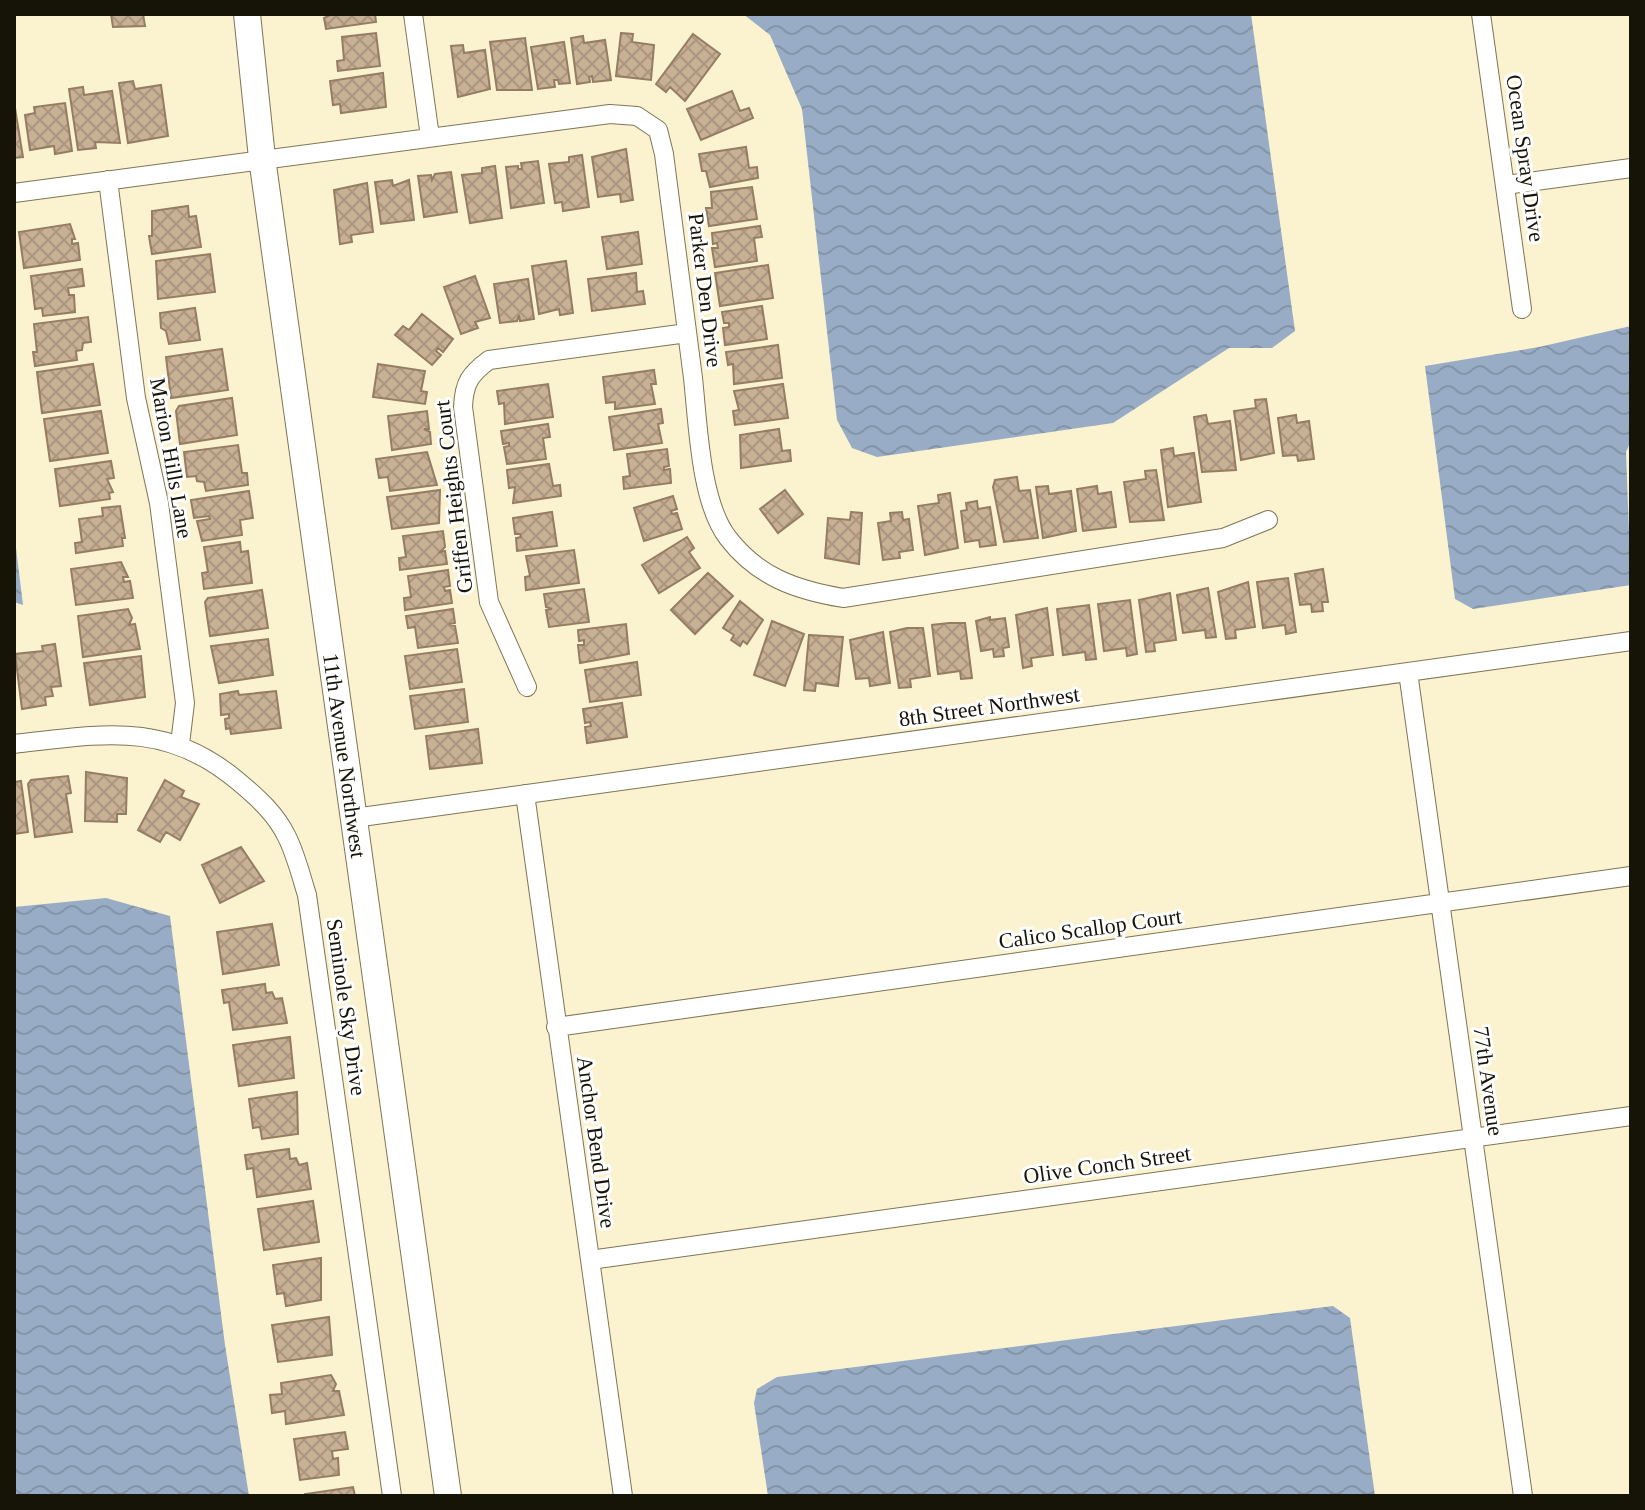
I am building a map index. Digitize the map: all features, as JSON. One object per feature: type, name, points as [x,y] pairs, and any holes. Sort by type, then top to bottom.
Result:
[{"type":"street","name":"11th Avenue Northwest","points":[[247,14],[262,158],[448,1496]]},
{"type":"street","points":[[413,14],[430,137]]},
{"type":"street","name":"Ocean Spray Drive","points":[[1481,14],[1522,309]]},
{"type":"street","name":"Parker Den Drive","points":[[14,193],[610,114],[637,116],[658,130],[664,154],[713,511],[726,537],[770,578],[804,592],[843,598],[1223,538],[1268,520]]},
{"type":"street","points":[[1506,185],[1631,168]]},
{"type":"street","name":"Marion Hills Lane","points":[[108,180],[136,398],[159,503],[185,703],[180,744]]},
{"type":"street","name":"Griffen Heights Court","points":[[527,687],[489,602],[463,407],[464,387],[472,372],[489,360],[687,333]]},
{"type":"street","name":"8th Street Northwest","points":[[354,818],[1631,641]]},
{"type":"street","name":"77th Avenue","points":[[1408,672],[1523,1496]]},
{"type":"street","name":"Seminole Sky Drive","points":[[14,744],[95,734],[135,735],[180,744],[225,771],[266,805],[287,836],[307,895],[392,1496]]},
{"type":"street","name":"Anchor Bend Drive","points":[[525,794],[623,1496]]},
{"type":"street","name":"Calico Scallop Court","points":[[556,1027],[1631,876]]},
{"type":"street","name":"Olive Conch Street","points":[[590,1260],[1631,1116]]},
{"type":"water","points":[[743,14],[1251,14],[1295,331],[1272,348],[1229,348],[1113,423],[877,457],[852,448],[837,420],[802,109],[770,35]]},
{"type":"water","points":[[1631,326],[1631,441],[1626,452],[1631,585],[1473,609],[1455,599],[1425,366],[1539,347]]},
{"type":"water","points":[[14,532],[23,605],[14,602]]},
{"type":"water","points":[[106,898],[170,916],[225,1345],[249,1496],[14,1496],[14,907]]},
{"type":"water","points":[[1333,1306],[1350,1318],[1375,1496],[768,1496],[754,1403],[757,1389],[777,1377]]},
{"type":"building","points":[[111,14],[143,14],[145,26],[113,27]]},
{"type":"building","points":[[332,14],[375,14],[376,22],[326,29],[324,18]]},
{"type":"building","points":[[376,33],[380,66],[338,71],[337,61],[344,60],[342,37]]},
{"type":"building","points":[[621,33],[633,34],[632,42],[654,45],[651,80],[616,76]]},
{"type":"building","points":[[693,34],[720,54],[685,101],[670,87],[666,92],[656,84]]},
{"type":"building","points":[[583,36],[584,43],[605,40],[611,80],[593,82],[592,76],[589,77],[590,82],[577,84],[571,38]]},
{"type":"building","points":[[525,38],[532,90],[497,90],[490,42]]},
{"type":"building","points":[[564,42],[570,83],[559,84],[558,80],[554,80],[555,87],[538,89],[531,47]]},
{"type":"building","points":[[463,45],[464,53],[485,50],[490,89],[458,97],[451,46]]},
{"type":"building","points":[[383,73],[386,107],[341,113],[340,104],[333,105],[330,81]]},
{"type":"building","points":[[133,81],[135,89],[161,85],[168,136],[128,143],[119,83]]},
{"type":"building","points":[[83,87],[84,95],[112,91],[120,143],[95,142],[96,148],[78,150],[69,89]]},
{"type":"building","points":[[732,91],[740,111],[749,108],[753,118],[701,140],[687,109]]},
{"type":"building","points":[[14,102],[23,157],[14,158]]},
{"type":"building","points":[[65,103],[72,151],[55,154],[54,146],[30,150],[25,115],[35,113],[34,107]]},
{"type":"building","points":[[746,147],[749,168],[757,167],[758,178],[710,187],[706,171],[702,171],[699,154]]},
{"type":"building","points":[[626,149],[633,200],[621,202],[620,194],[598,197],[592,157]]},
{"type":"building","points":[[582,155],[589,207],[563,211],[562,202],[555,203],[549,164],[569,162],[569,157]]},
{"type":"building","points":[[538,161],[544,203],[511,208],[506,167],[518,166],[522,169],[521,163]]},
{"type":"building","points":[[495,166],[502,218],[470,223],[462,175],[482,173],[482,168]]},
{"type":"building","points":[[451,172],[457,212],[424,217],[418,176],[431,175],[432,180],[435,174]]},
{"type":"building","points":[[392,180],[393,186],[409,180],[414,220],[381,224],[375,182]]},
{"type":"building","points":[[367,183],[373,232],[351,235],[352,242],[340,244],[334,190]]},
{"type":"building","points":[[752,187],[757,219],[709,226],[706,208],[712,208],[711,192]]},
{"type":"building","points":[[188,206],[189,217],[196,216],[201,247],[152,254],[149,236],[152,236],[152,211]]},
{"type":"building","points":[[70,224],[75,239],[72,239],[72,244],[78,243],[80,260],[24,268],[19,232]]},
{"type":"building","points":[[760,226],[762,237],[754,238],[757,261],[715,267],[712,248],[718,248],[717,243],[713,244],[712,233]]},
{"type":"building","points":[[638,232],[642,264],[607,269],[602,237]]},
{"type":"building","points":[[210,254],[215,292],[158,299],[156,261]]},
{"type":"building","points":[[566,261],[573,313],[560,315],[559,309],[539,314],[532,266]]},
{"type":"building","points":[[768,265],[773,298],[720,306],[715,273]]},
{"type":"building","points":[[82,269],[84,286],[68,288],[69,295],[74,295],[75,312],[43,316],[42,308],[35,309],[31,276]]},
{"type":"building","points":[[636,273],[637,292],[643,291],[645,304],[592,311],[588,279]]},
{"type":"building","points":[[475,276],[490,318],[475,322],[478,328],[461,334],[444,287]]},
{"type":"building","points":[[528,279],[534,319],[520,321],[519,315],[517,321],[500,323],[494,284]]},
{"type":"building","points":[[762,306],[767,339],[725,345],[723,328],[729,327],[729,323],[724,323],[722,312]]},
{"type":"building","points":[[195,308],[200,340],[169,344],[166,331],[161,328],[160,313]]},
{"type":"building","points":[[422,314],[453,339],[443,352],[438,348],[436,351],[441,355],[432,365],[395,335],[403,326],[409,330]]},
{"type":"building","points":[[88,317],[91,342],[83,343],[82,350],[76,351],[77,360],[35,366],[34,324]]},
{"type":"building","points":[[778,345],[782,378],[734,384],[733,364],[728,365],[726,352]]},
{"type":"building","points":[[222,349],[228,390],[171,398],[166,357]]},
{"type":"building","points":[[93,364],[100,405],[42,413],[37,372]]},
{"type":"building","points":[[378,364],[425,371],[421,391],[427,392],[425,404],[373,397]]},
{"type":"building","points":[[654,370],[656,384],[651,384],[655,404],[615,409],[615,402],[606,403],[603,377]]},
{"type":"building","points":[[548,384],[553,417],[505,424],[504,403],[499,404],[497,391]]},
{"type":"building","points":[[783,384],[788,418],[735,425],[733,411],[739,410],[734,391]]},
{"type":"building","points":[[232,398],[237,435],[180,444],[176,411],[179,406]]},
{"type":"building","points":[[1266,399],[1274,453],[1241,460],[1234,411],[1256,408],[1255,400]]},
{"type":"building","points":[[661,409],[663,423],[658,424],[662,443],[614,450],[609,417]]},
{"type":"building","points":[[101,411],[108,453],[50,461],[44,419]]},
{"type":"building","points":[[427,411],[429,429],[424,429],[430,432],[431,444],[392,450],[388,416]]},
{"type":"building","points":[[1206,415],[1208,424],[1230,421],[1236,470],[1202,472],[1194,417]]},
{"type":"building","points":[[1296,415],[1297,423],[1309,421],[1314,459],[1298,461],[1297,455],[1283,456],[1278,418]]},
{"type":"building","points":[[548,424],[550,437],[543,438],[546,459],[507,464],[504,447],[509,443],[503,444],[501,431]]},
{"type":"building","points":[[779,429],[782,451],[790,450],[791,461],[741,468],[740,435]]},
{"type":"building","points":[[238,445],[242,473],[247,473],[248,485],[206,491],[204,482],[197,481],[196,476],[187,477],[184,452]]},
{"type":"building","points":[[1173,448],[1174,456],[1194,453],[1201,502],[1168,507],[1161,450]]},
{"type":"building","points":[[667,449],[669,466],[664,470],[670,469],[671,483],[624,489],[623,477],[630,476],[627,454]]},
{"type":"building","points":[[427,452],[437,485],[390,491],[388,477],[379,478],[376,459]]},
{"type":"building","points":[[111,461],[114,478],[107,479],[113,492],[109,493],[110,499],[60,506],[55,469]]},
{"type":"building","points":[[549,464],[553,486],[560,485],[561,496],[513,503],[515,487],[509,488],[507,470]]},
{"type":"building","points":[[1156,470],[1164,520],[1130,522],[1124,482],[1146,479],[1145,471]]},
{"type":"building","points":[[1017,477],[1019,491],[1030,490],[1038,538],[1004,542],[993,487],[995,480]]},
{"type":"building","points":[[1048,486],[1049,494],[1071,491],[1076,531],[1043,538],[1036,487]]},
{"type":"building","points":[[1097,486],[1098,494],[1111,492],[1116,527],[1083,531],[1077,489]]},
{"type":"building","points":[[440,490],[439,523],[392,529],[387,497]]},
{"type":"building","points":[[785,490],[803,514],[778,533],[760,509]]},
{"type":"building","points":[[249,491],[253,518],[240,520],[242,535],[202,541],[197,521],[210,519],[209,516],[194,518],[191,500]]},
{"type":"building","points":[[950,493],[958,548],[925,555],[918,506],[939,503],[938,495]]},
{"type":"building","points":[[673,496],[677,509],[671,511],[672,514],[677,513],[682,529],[644,541],[634,508]]},
{"type":"building","points":[[977,501],[978,509],[990,507],[996,545],[980,547],[979,540],[965,542],[961,511],[967,510],[966,503]]},
{"type":"building","points":[[120,506],[125,538],[122,538],[123,546],[76,553],[75,543],[82,542],[79,519],[103,516],[102,508]]},
{"type":"building","points":[[552,512],[557,546],[517,551],[516,538],[521,537],[515,534],[513,518]]},
{"type":"building","points":[[851,512],[862,513],[859,564],[825,558],[828,518],[850,520]]},
{"type":"building","points":[[902,512],[903,520],[909,519],[913,550],[899,552],[900,558],[883,560],[878,523],[891,521],[890,513]]},
{"type":"building","points":[[443,531],[445,547],[440,552],[445,551],[447,564],[400,570],[399,558],[406,557],[403,536]]},
{"type":"building","points":[[687,537],[694,548],[689,552],[700,568],[659,593],[642,565]]},
{"type":"building","points":[[240,542],[241,552],[248,551],[252,583],[204,589],[202,573],[208,572],[204,547]]},
{"type":"building","points":[[574,550],[579,583],[526,590],[525,577],[530,576],[526,556]]},
{"type":"building","points":[[121,562],[128,577],[123,577],[124,582],[130,581],[133,598],[76,605],[71,569]]},
{"type":"building","points":[[1323,569],[1328,602],[1322,602],[1323,611],[1312,612],[1311,604],[1300,605],[1295,574]]},
{"type":"building","points":[[448,570],[450,586],[444,587],[445,591],[450,590],[452,603],[405,610],[404,598],[411,597],[408,576]]},
{"type":"building","points":[[708,573],[733,596],[695,634],[671,610]]},
{"type":"building","points":[[1288,578],[1296,632],[1286,634],[1285,625],[1263,628],[1257,582]]},
{"type":"building","points":[[1248,582],[1255,627],[1235,630],[1236,638],[1226,639],[1218,592]]},
{"type":"building","points":[[1208,588],[1216,637],[1206,638],[1205,630],[1183,633],[1177,595]]},
{"type":"building","points":[[584,589],[589,622],[549,627],[546,610],[552,609],[546,607],[544,594]]},
{"type":"building","points":[[262,590],[268,628],[210,636],[205,602],[208,598]]},
{"type":"building","points":[[1170,593],[1176,640],[1154,643],[1155,651],[1146,652],[1139,600]]},
{"type":"building","points":[[1130,600],[1137,654],[1127,656],[1126,648],[1104,651],[1098,604]]},
{"type":"building","points":[[740,601],[763,620],[747,644],[743,641],[740,646],[731,640],[734,635],[723,628]]},
{"type":"building","points":[[1089,605],[1096,659],[1086,660],[1085,652],[1063,655],[1057,609]]},
{"type":"building","points":[[1047,608],[1053,655],[1031,658],[1032,666],[1023,668],[1016,615]]},
{"type":"building","points":[[128,609],[132,618],[129,625],[135,624],[140,649],[83,657],[78,616]]},
{"type":"building","points":[[453,609],[455,623],[449,624],[455,626],[458,643],[418,648],[415,627],[408,628],[406,616]]},
{"type":"building","points":[[990,617],[990,620],[1005,618],[1009,647],[1003,648],[1004,656],[994,657],[993,649],[981,651],[976,621]]},
{"type":"building","points":[[772,621],[804,634],[785,686],[754,675]]},
{"type":"building","points":[[965,623],[972,678],[961,679],[960,671],[938,674],[932,625]]},
{"type":"building","points":[[626,624],[629,654],[580,663],[578,645],[584,645],[584,640],[579,641],[578,630]]},
{"type":"building","points":[[923,628],[930,676],[910,679],[911,687],[899,688],[890,632]]},
{"type":"building","points":[[883,632],[890,683],[870,686],[869,678],[856,679],[850,640]]},
{"type":"building","points":[[809,635],[843,637],[838,686],[816,683],[815,691],[804,690]]},
{"type":"building","points":[[268,639],[273,675],[219,683],[211,646]]},
{"type":"building","points":[[55,644],[61,686],[51,687],[53,696],[45,697],[46,705],[22,709],[15,654],[43,651],[42,646]]},
{"type":"building","points":[[457,649],[462,682],[410,689],[405,656]]},
{"type":"building","points":[[141,656],[145,697],[90,705],[84,663]]},
{"type":"building","points":[[637,662],[641,695],[590,702],[585,670]]},
{"type":"building","points":[[464,689],[468,722],[415,729],[410,696]]},
{"type":"building","points":[[238,691],[239,695],[276,691],[281,728],[231,734],[230,728],[226,729],[225,719],[229,718],[229,714],[221,715],[220,694]]},
{"type":"building","points":[[622,703],[627,737],[587,743],[585,727],[591,726],[590,722],[585,723],[583,709]]},
{"type":"building","points":[[478,729],[482,763],[430,769],[426,736]]},
{"type":"building","points":[[86,772],[127,778],[126,814],[117,814],[117,822],[85,821]]},
{"type":"building","points":[[68,776],[71,793],[66,794],[72,832],[35,837],[28,784],[31,780]]},
{"type":"building","points":[[165,780],[184,791],[181,797],[199,804],[180,840],[166,832],[160,842],[138,830]]},
{"type":"building","points":[[21,781],[28,832],[14,834],[14,782]]},
{"type":"building","points":[[241,847],[264,881],[220,903],[202,865]]},
{"type":"building","points":[[272,924],[279,965],[223,974],[217,932]]},
{"type":"building","points":[[265,984],[266,993],[272,992],[275,999],[282,998],[287,1023],[233,1030],[229,1002],[224,1003],[222,990]]},
{"type":"building","points":[[290,1037],[294,1078],[239,1086],[233,1045]]},
{"type":"building","points":[[297,1092],[298,1134],[262,1139],[260,1127],[253,1128],[249,1099]]},
{"type":"building","points":[[289,1149],[290,1159],[296,1158],[299,1165],[307,1163],[311,1189],[257,1197],[253,1168],[247,1169],[245,1155]]},
{"type":"building","points":[[313,1201],[319,1242],[264,1250],[258,1209]]},
{"type":"building","points":[[321,1258],[321,1300],[286,1306],[284,1293],[277,1294],[273,1265]]},
{"type":"building","points":[[329,1317],[332,1355],[278,1362],[272,1325]]},
{"type":"building","points":[[331,1375],[336,1384],[333,1391],[339,1391],[344,1415],[286,1424],[285,1411],[272,1413],[270,1395],[282,1394],[281,1383]]},
{"type":"building","points":[[345,1432],[348,1449],[332,1451],[333,1459],[338,1458],[339,1475],[300,1480],[294,1439]]},
{"type":"building","points":[[353,1487],[355,1496],[305,1496],[305,1494]]}]
